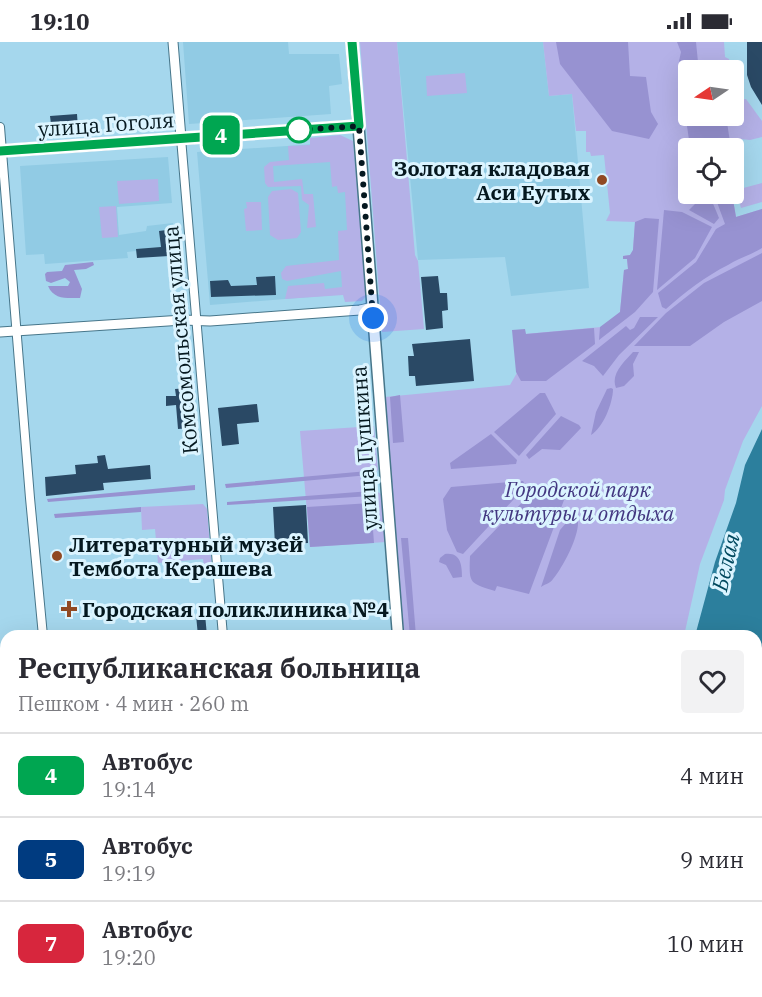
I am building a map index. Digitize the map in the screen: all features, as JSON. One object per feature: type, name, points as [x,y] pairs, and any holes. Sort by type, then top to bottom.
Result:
[{"type":"main road","name":"улица Пушкина","points":[[352,42],[373,307],[382,481],[397,630]]},
{"type":"main road","name":"улица Гоголя","points":[[1,151],[359,126]]},
{"type":"street","name":"Комсомольская улица","points":[[173,42],[222,630]]},
{"type":"street","points":[[0,128],[42,630]]},
{"type":"street","points":[[0,332],[196,319],[210,321],[360,310],[373,307]]},
{"type":"shaded area","points":[[183,42],[288,42],[289,54],[339,54],[342,84],[329,86],[331,114],[189,124]]},
{"type":"shaded area","points":[[397,42],[543,42],[549,96],[572,94],[589,288],[511,296],[505,257],[418,260]]},
{"type":"shaded area","points":[[556,42],[628,42],[630,76],[646,77],[651,112],[658,124],[649,139],[612,131],[560,64]]},
{"type":"shaded area","points":[[677,42],[696,42],[698,60],[679,60],[681,52]]},
{"type":"shaded area","points":[[687,126],[728,126],[729,138],[689,138]]},
{"type":"shaded area","points":[[345,142],[360,293],[210,305],[197,152]]},
{"type":"shaded area","points":[[168,157],[172,203],[117,207],[119,235],[146,231],[147,226],[173,223],[176,255],[136,251],[127,252],[128,258],[45,264],[44,254],[26,255],[20,166]]},
{"type":"shaded area","points":[[695,204],[713,204],[719,218],[714,224],[689,210]]},
{"type":"shaded area","points":[[718,204],[734,204],[736,217],[762,209],[762,248],[712,274],[666,309],[662,307],[658,293],[696,262],[716,229],[725,224]]},
{"type":"shaded area","points":[[664,210],[682,212],[712,227],[695,258],[657,290]]},
{"type":"shaded area","points":[[645,218],[659,219],[653,292],[635,312],[599,340],[600,327],[620,312],[624,270],[628,269],[627,259],[623,259],[623,256],[630,255],[633,250],[635,222]]},
{"type":"shaded area","points":[[762,253],[762,301],[724,322],[690,346],[634,346],[666,313],[704,283]]},
{"type":"shaded area","points":[[93,262],[94,265],[86,269],[74,270],[82,289],[80,298],[61,297],[51,291],[48,286],[68,286],[70,282],[65,278],[51,283],[46,281],[47,272],[62,271],[65,265]]},
{"type":"shaded area","points":[[640,317],[658,317],[619,355],[603,376],[594,366],[582,361],[626,326],[630,330],[634,328]]},
{"type":"shaded area","points":[[594,328],[595,344],[546,381],[521,381],[516,372],[512,330],[525,329],[526,334]]},
{"type":"shaded area","points":[[633,352],[639,352],[633,364],[634,376],[624,386],[616,388],[617,373]]},
{"type":"shaded area","points":[[611,388],[613,395],[609,408],[600,427],[591,435],[596,412],[607,389]]},
{"type":"shaded area","points":[[540,393],[545,393],[556,414],[519,456],[494,432]]},
{"type":"shaded area","points":[[400,395],[404,442],[393,443],[390,397]]},
{"type":"shaded area","points":[[561,416],[581,428],[560,450],[542,449],[529,459],[526,455]]},
{"type":"shaded area","points":[[491,434],[517,460],[516,464],[451,469],[450,463]]},
{"type":"shaded area","points":[[368,471],[369,475],[226,488],[225,484]]},
{"type":"shaded area","points":[[523,481],[526,486],[463,554],[457,552],[447,530],[443,499],[451,487]]},
{"type":"shaded area","points":[[195,485],[195,490],[48,502],[47,499]]},
{"type":"shaded area","points":[[537,487],[550,491],[560,487],[567,492],[529,594],[497,586],[495,591],[475,584],[470,572],[470,556]]},
{"type":"shaded area","points":[[371,491],[371,496],[227,505],[227,502]]},
{"type":"shaded area","points":[[371,503],[374,543],[310,547],[307,507]]},
{"type":"shaded area","points":[[141,507],[141,512],[55,518],[54,514]]},
{"type":"shaded area","points":[[578,521],[578,528],[570,551],[552,580],[541,587],[560,530],[566,523]]},
{"type":"shaded area","points":[[401,538],[408,538],[416,630],[409,630]]},
{"type":"shaded area","points":[[445,554],[457,557],[462,577],[453,578],[446,565],[439,562]]},
{"type":"green space","points":[[360,42],[397,42],[415,255],[418,261],[424,329],[382,332]]},
{"type":"green space","name":"Городской парк культуры и отдыха","points":[[543,42],[724,42],[725,57],[729,60],[678,60],[678,126],[744,126],[744,99],[746,99],[762,121],[762,137],[750,140],[744,138],[678,138],[678,204],[734,204],[736,217],[762,209],[762,406],[743,441],[725,490],[724,500],[700,564],[685,630],[404,630],[385,397],[510,385],[518,371],[514,335],[601,327],[620,312],[624,270],[628,269],[627,259],[623,259],[623,256],[630,255],[633,250],[635,222],[606,221],[610,213],[604,155],[591,156],[590,152],[586,152],[586,131],[576,131],[572,94],[549,96]]},
{"type":"green space","points":[[465,73],[467,93],[427,96],[426,76]]},
{"type":"green space","points":[[340,135],[353,141],[366,296],[362,301],[345,302],[343,295],[285,299],[288,286],[324,283],[325,289],[342,287],[341,271],[287,281],[282,279],[281,273],[286,266],[339,260],[338,231],[347,230],[345,192],[338,193],[337,186],[332,187],[330,162],[273,166],[274,182],[302,179],[304,194],[313,194],[316,227],[307,228],[309,205],[302,200],[301,186],[268,187],[265,183],[264,167],[270,162],[289,160],[288,146],[310,145],[310,138]]},
{"type":"green space","points":[[158,179],[159,201],[119,204],[117,181]]},
{"type":"green space","points":[[762,183],[762,202],[741,208],[740,204],[744,204],[744,188]]},
{"type":"green space","points":[[291,189],[298,193],[301,232],[297,238],[278,240],[270,235],[268,197],[272,191]]},
{"type":"green space","points":[[246,202],[261,202],[262,230],[246,231],[244,209],[247,208]]},
{"type":"green space","points":[[116,206],[118,237],[102,238],[99,207]]},
{"type":"green space","points":[[374,426],[378,470],[374,475],[375,490],[382,495],[386,542],[310,547],[300,431]]},
{"type":"green space","points":[[203,504],[207,509],[212,573],[205,574],[203,559],[158,563],[155,529],[142,530],[141,507]]},
{"type":"water","name":"Белая","points":[[762,429],[762,630],[697,630],[715,562],[736,503],[745,465]]},
{"type":"building","points":[[747,42],[762,42],[762,105],[747,75]]},
{"type":"building","points":[[77,114],[78,129],[52,132],[50,116]]},
{"type":"building","points":[[174,229],[177,263],[169,263],[169,256],[137,258],[136,249],[161,247],[159,231]]},
{"type":"building","points":[[275,276],[276,295],[211,297],[210,281],[228,280],[231,286],[257,285],[256,277]]},
{"type":"building","points":[[438,276],[440,293],[447,293],[448,310],[442,311],[443,328],[426,330],[421,277]]},
{"type":"building","points":[[470,339],[474,381],[416,386],[415,376],[409,376],[408,356],[414,356],[412,344]]},
{"type":"building","points":[[188,388],[191,428],[178,429],[176,405],[166,406],[166,396],[176,396],[175,389]]},
{"type":"building","points":[[257,404],[259,422],[237,424],[239,444],[222,446],[218,408]]},
{"type":"building","points":[[105,455],[108,469],[150,465],[151,479],[103,483],[104,490],[46,496],[45,477],[76,474],[75,465],[98,463],[97,456]]},
{"type":"building","points":[[306,505],[308,543],[275,545],[273,507]]},
{"type":"building","points":[[205,614],[206,630],[197,630],[196,615]]},
{"type":"bus line","name":"4","points":[[0,151],[359,126],[352,42]]},
{"type":"place","name":"Золотая кладовая Аси Еутых","points":[[602,180]]},
{"type":"place","name":"Литературный музей Тембота Керашева","points":[[57,556]]},
{"type":"place","name":"Городская поликлиника №4","points":[[69,609]]},
{"type":"route","points":[[299,130],[359,126],[373,318]]}]
